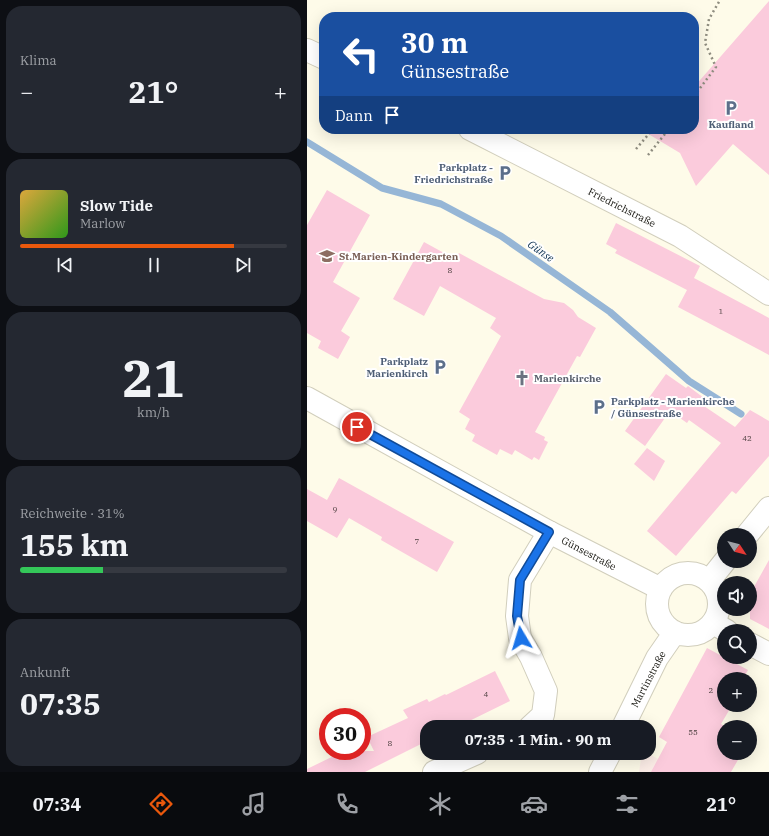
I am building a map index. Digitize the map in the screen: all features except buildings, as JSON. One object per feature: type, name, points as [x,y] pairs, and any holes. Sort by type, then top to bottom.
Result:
[{"type":"street","points":[[307,50],[319,56]]},
{"type":"street","name":"Friedrichstraße","points":[[480,134],[681,236],[769,294]]},
{"type":"street","name":"Günsestraße","points":[[307,398],[549,532],[661,589]]},
{"type":"street","points":[[753,528],[769,508]]},
{"type":"street","points":[[538,720],[543,715],[546,691],[521,638],[517,616],[520,580],[549,532]]},
{"type":"street","points":[[709,581],[719,568]]},
{"type":"street","points":[[717,628],[699,633],[683,634],[675,632],[668,627],[659,614],[658,597],[661,589],[674,577],[683,574],[692,574],[709,581],[718,596],[717,615],[719,624]]},
{"type":"street","name":"Martinstraße","points":[[626,720],[657,658],[675,632]]},
{"type":"street","points":[[757,648],[769,654]]},
{"type":"street","points":[[434,772],[461,760]]},
{"type":"street","points":[[600,772],[606,760]]},
{"type":"path","points":[[699,89],[716,67],[705,42],[709,19],[720,0]]},
{"type":"path","points":[[636,149],[649,134]]},
{"type":"path","points":[[648,155],[665,134]]},
{"type":"shaded area","points":[[656,758],[683,772],[639,772],[641,760],[656,760]]},
{"type":"waterway","name":"Günse","points":[[307,142],[382,188],[441,204],[501,236],[610,312],[689,381],[741,414]]},
{"type":"place","name":"Kaufland","points":[[731,108]]},
{"type":"place","name":"Parkplatz - Friedrichstraße","points":[[505,173]]},
{"type":"place","name":"St.Marien-Kindergarten","points":[[327,256]]},
{"type":"place","name":"Parkplatz Marienkirch","points":[[440,367]]},
{"type":"place","name":"Marienkirche","points":[[522,378]]},
{"type":"place","name":"Parkplatz - Marienkirche / Günsestraße","points":[[599,407]]},
{"type":"route","points":[[357,427],[549,532],[520,580],[517,616],[521,638]]}]
